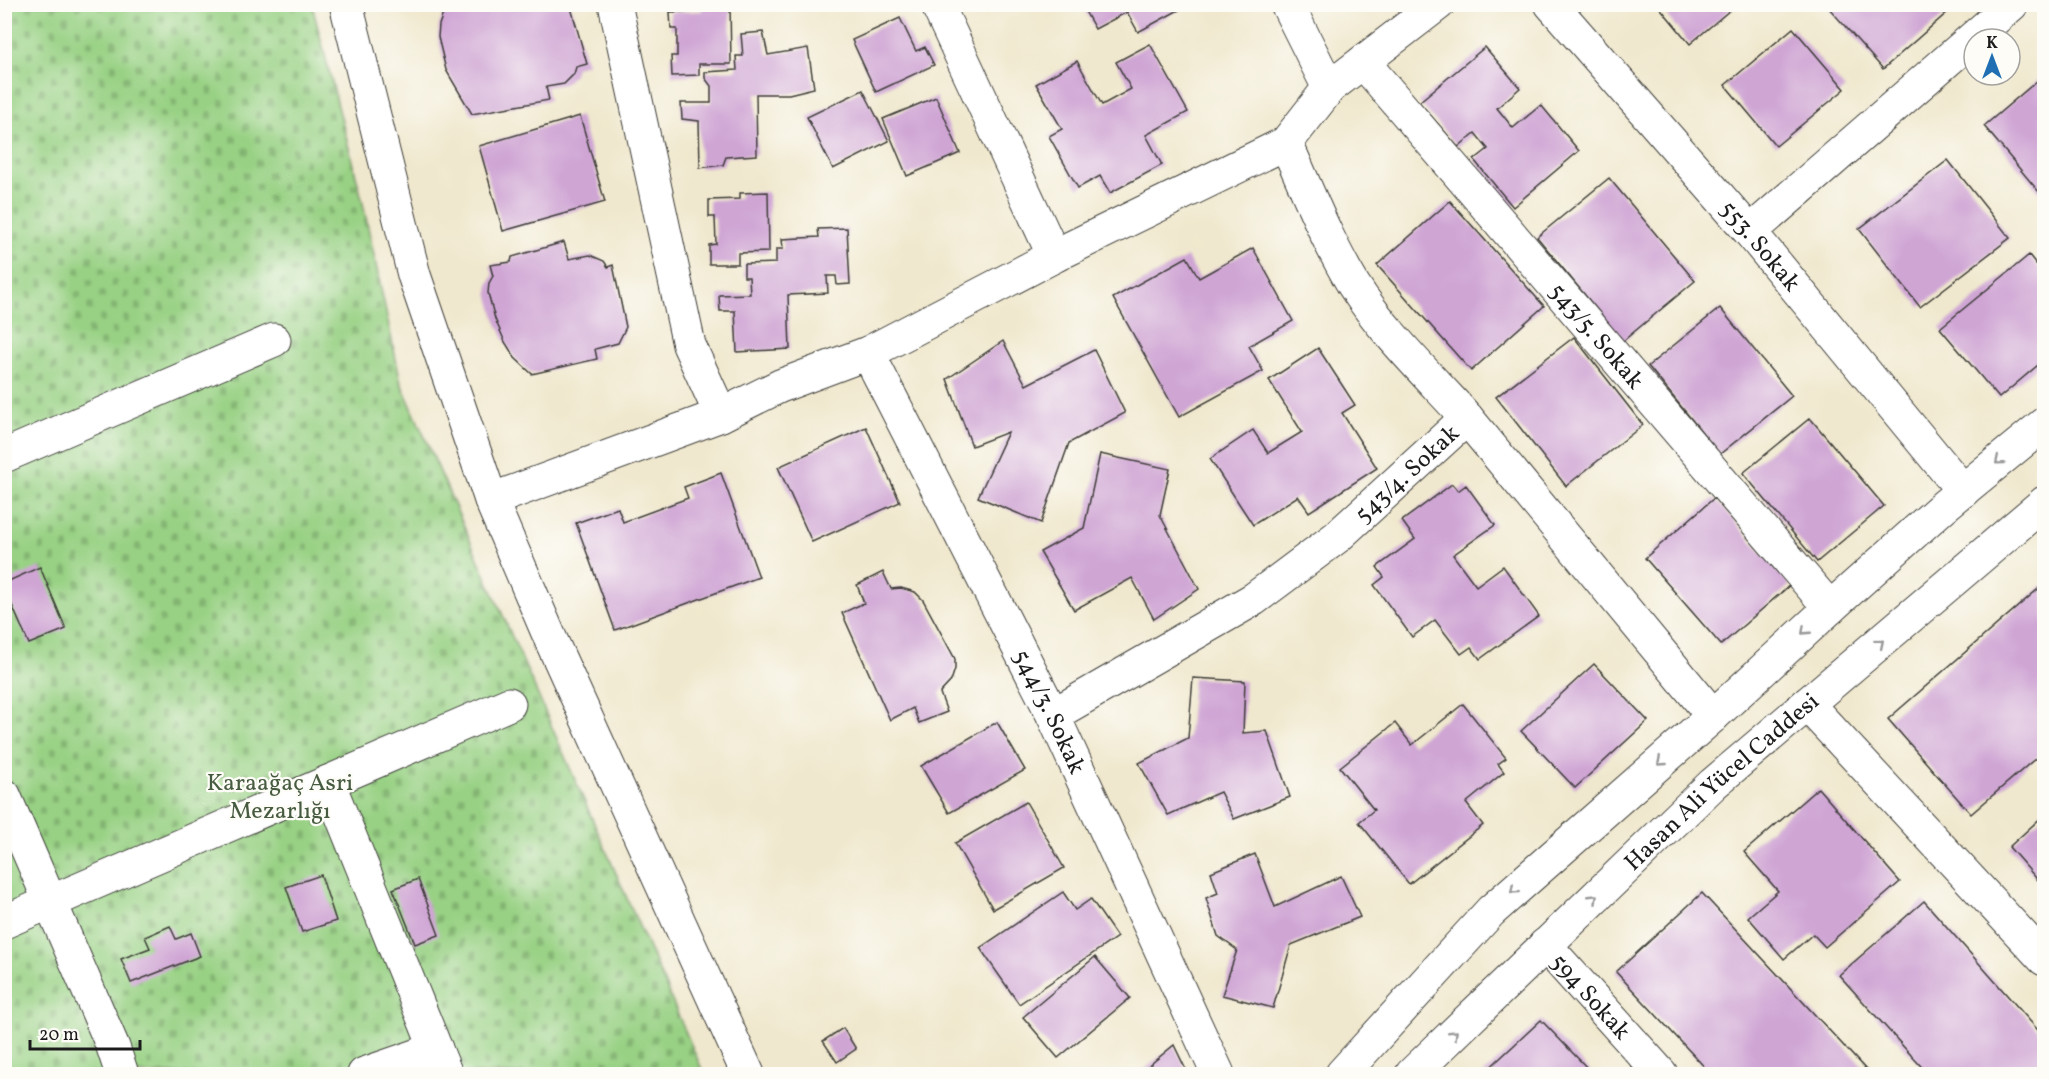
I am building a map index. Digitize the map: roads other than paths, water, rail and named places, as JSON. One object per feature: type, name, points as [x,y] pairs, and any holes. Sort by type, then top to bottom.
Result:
[{"type":"street","points":[[346,4],[414,275],[491,500],[551,640],[748,1074]]},
{"type":"street","points":[[615,4],[689,345],[721,415]]},
{"type":"street","points":[[937,4],[1054,256]]},
{"type":"street","points":[[1287,4],[1329,88]]},
{"type":"street","points":[[491,500],[721,415],[780,387],[868,353],[1054,256],[1286,142],[1329,88],[1438,4]]},
{"type":"street","name":"553. Sokak","points":[[1551,4],[1750,232],[1963,491]]},
{"type":"street","points":[[1750,232],[2008,6]]},
{"type":"street","name":"543/5. Sokak","points":[[1363,62],[1830,608]]},
{"type":"street","points":[[1286,142],[1331,246],[1354,286],[1385,327],[1467,418]]},
{"type":"street","points":[[4,456],[274,340]]},
{"type":"street","name":"544/3. Sokak","points":[[868,353],[1053,715],[1218,1074]]},
{"type":"street","name":"543/4. Sokak","points":[[1053,715],[1254,599],[1337,537],[1467,418],[1713,716]]},
{"type":"street","points":[[1342,1074],[1491,911],[1713,716],[1830,608],[1963,491],[2044,424]]},
{"type":"street","name":"Hasan Ali Yücel Caddesi","points":[[1412,1074],[1713,784],[2044,503]]},
{"type":"street","points":[[4,922],[509,704]]},
{"type":"street","points":[[1807,704],[2044,959]]},
{"type":"street","points":[[328,782],[441,1062],[364,1074]]},
{"type":"street","points":[[4,795],[123,1074]]},
{"type":"street","name":"594 Sokak","points":[[1545,945],[1661,1074]]},
{"type":"park label","name":"Karaağaç Asri Mezarlığı","points":[[280,796]]}]
